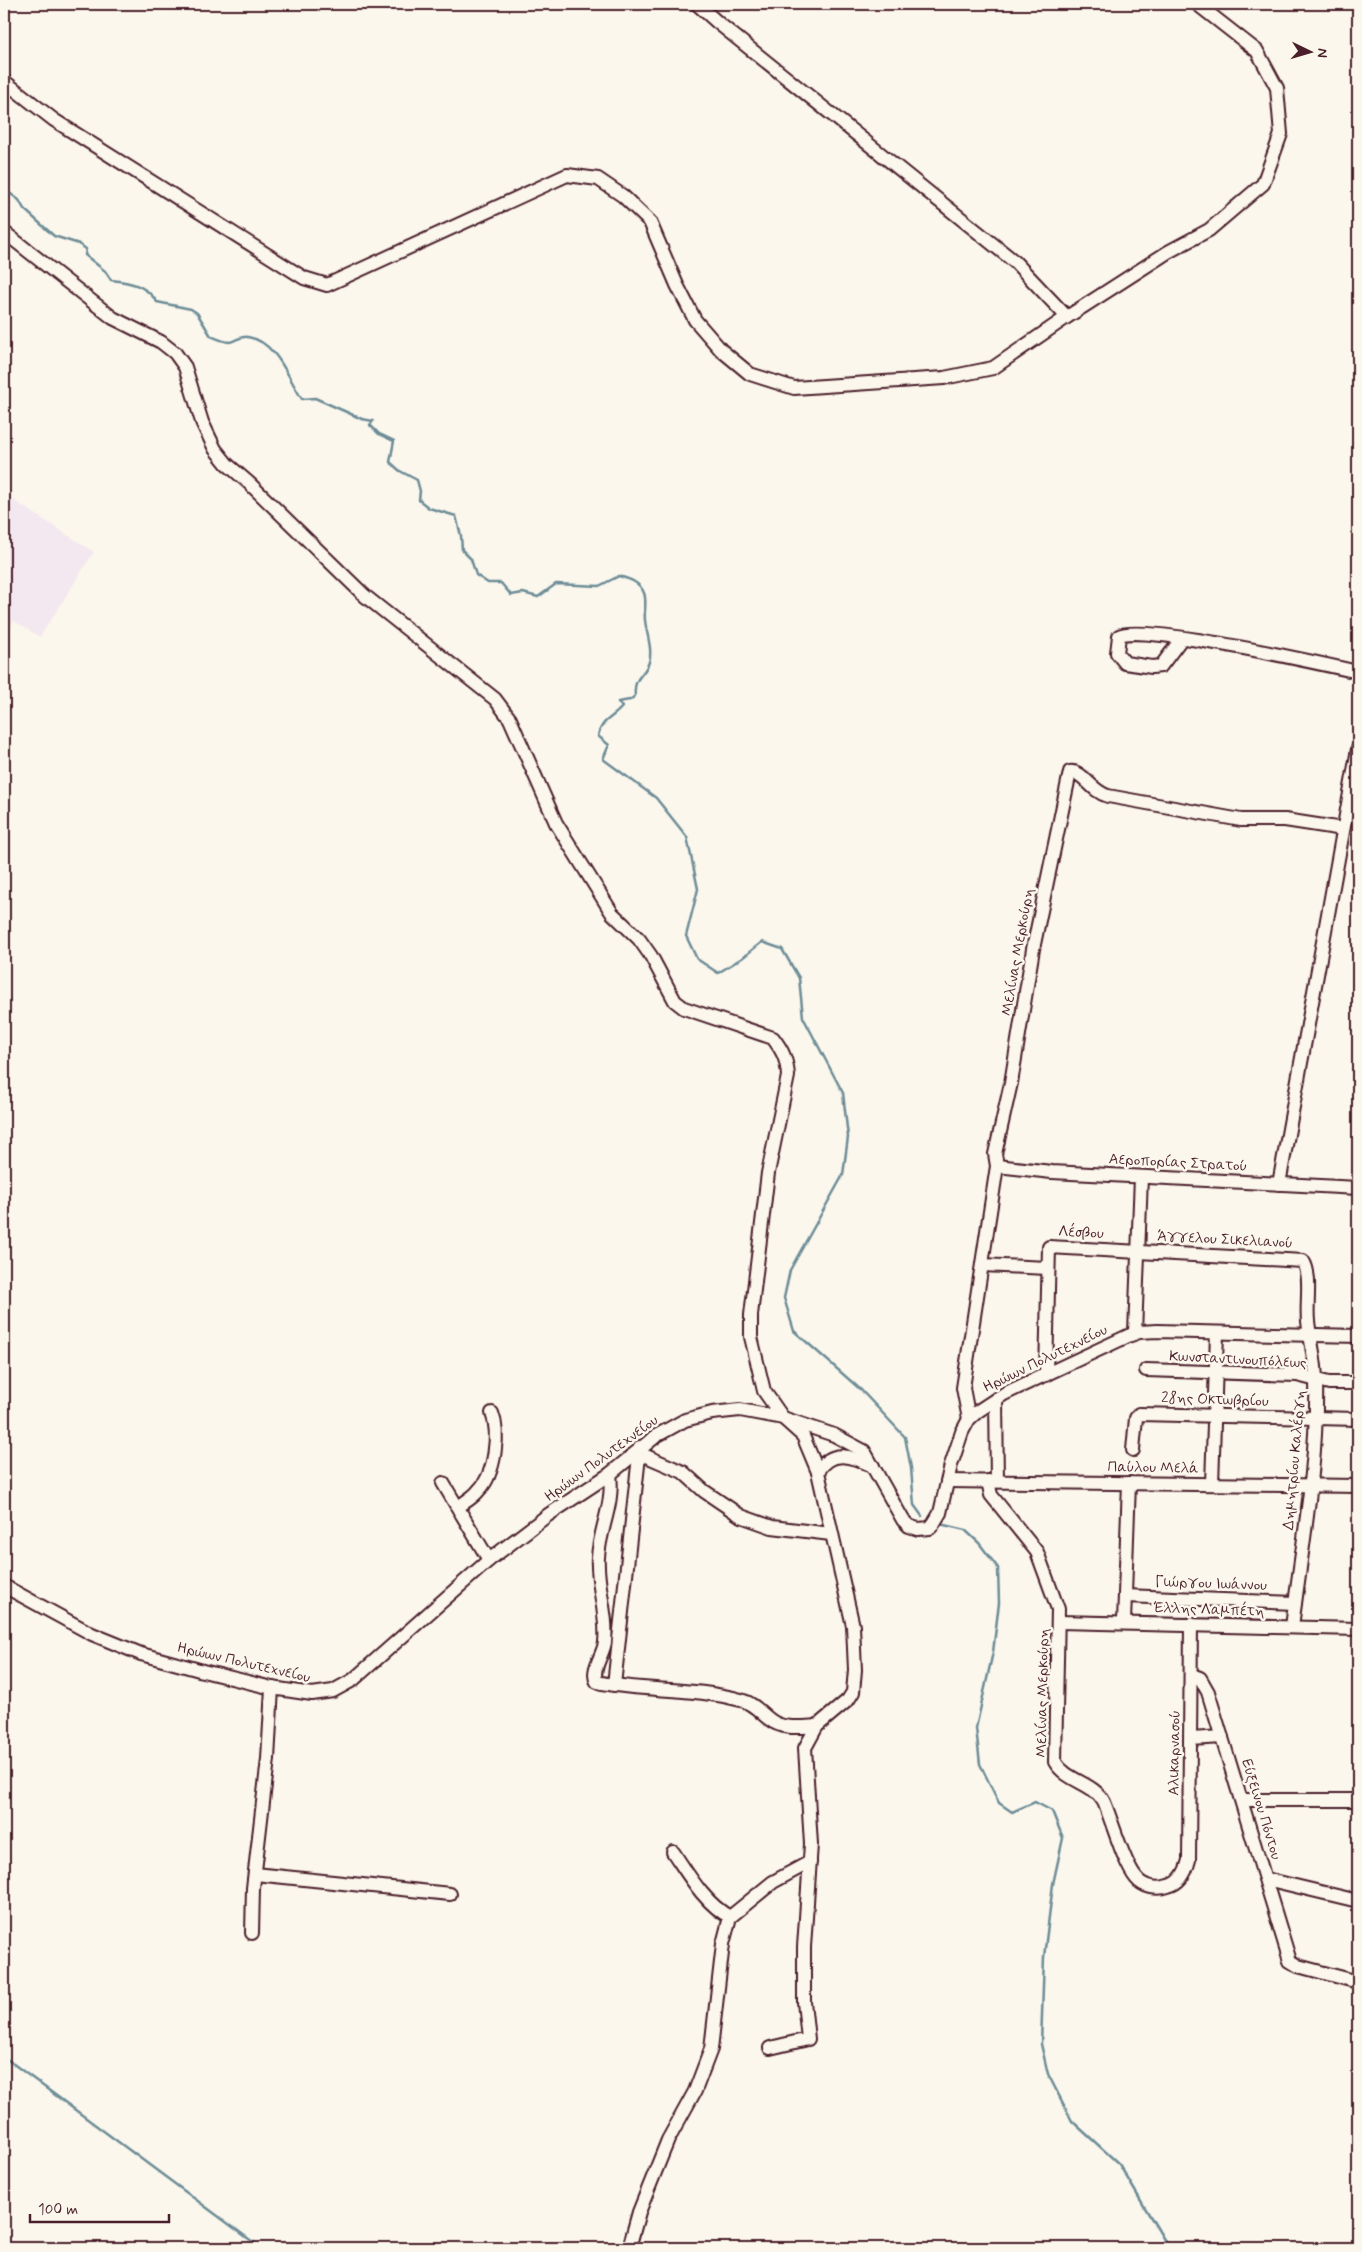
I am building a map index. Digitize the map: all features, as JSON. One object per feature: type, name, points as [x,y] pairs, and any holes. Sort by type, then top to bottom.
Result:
[{"type":"street","points":[[697,4],[1015,262],[1067,317]]},
{"type":"street","points":[[4,81],[54,120],[304,278],[327,285],[567,174],[598,179],[623,196],[650,222],[677,285],[696,320],[721,350],[750,374],[794,388],[944,378],[993,368],[1067,317],[1168,252],[1209,230],[1263,184],[1281,134],[1277,88],[1256,50],[1197,4]]},
{"type":"street","points":[[4,232],[113,318],[161,342],[175,353],[185,367],[202,422],[215,449],[226,464],[248,482],[364,596],[495,699],[510,719],[556,823],[612,912],[639,939],[651,956],[675,1000],[684,1008],[773,1038],[782,1050],[787,1062],[788,1076],[768,1173],[751,1316],[751,1337],[764,1391],[783,1418],[803,1436],[818,1472],[853,1626],[855,1670],[853,1692],[848,1700],[817,1726],[805,1748],[811,1844],[804,1973],[804,2002],[808,2039],[770,2048]]},
{"type":"street","points":[[1182,638],[1171,651],[1164,664],[1158,667],[1125,663],[1117,653],[1118,638],[1125,633],[1182,638],[1358,672]]},
{"type":"street","points":[[1279,1184],[1358,749]]},
{"type":"street","name":"Μελίνας Μερκούρη","points":[[969,1419],[963,1388],[997,1166],[995,1154],[1011,1083],[1033,948],[1070,771],[1078,773],[1094,790],[1108,796],[1242,820],[1285,820],[1343,829]]},
{"type":"street","name":"Αεροπορίας Στρατού","points":[[997,1166],[1052,1172],[1358,1188]]},
{"type":"street","points":[[1135,1333],[1141,1177]]},
{"type":"street","name":"Λέσβου","points":[[1048,1268],[1048,1247],[1138,1251]]},
{"type":"street","name":"Άγγελου Σικελιανού","points":[[1138,1251],[1301,1260],[1306,1266]]},
{"type":"street","points":[[982,1265],[1048,1268],[1046,1375]]},
{"type":"street","name":"Δημητρίου Καλέργη","points":[[1292,1627],[1311,1486],[1316,1418],[1315,1359],[1310,1335],[1306,1266]]},
{"type":"street","name":"Ηρώων Πολυτεχνείου","points":[[4,1586],[92,1634],[141,1654],[272,1688],[312,1694],[327,1693],[339,1689],[353,1680],[489,1560],[548,1515],[610,1474],[656,1436],[685,1420],[740,1410],[783,1418],[834,1434],[864,1451],[900,1515],[909,1526],[927,1528],[934,1523],[940,1513],[959,1439],[969,1419],[996,1399],[1135,1333],[1157,1331],[1358,1336]]},
{"type":"street","points":[[1212,1484],[1217,1333]]},
{"type":"street","name":"Κωνσταντινουπόλεως","points":[[1146,1370],[1297,1375],[1329,1382],[1358,1382]]},
{"type":"street","name":"Μελίνας Μερκούρη","points":[[996,1399],[990,1494],[1037,1552],[1056,1603],[1059,1622],[1055,1762],[1066,1775],[1092,1788],[1102,1798],[1136,1879],[1154,1888],[1170,1886],[1179,1880]]},
{"type":"street","points":[[458,1507],[480,1490],[494,1459],[496,1424],[492,1413]]},
{"type":"street","name":"28ης Οκτωβρίου","points":[[1133,1450],[1138,1414],[1358,1419]]},
{"type":"street","points":[[614,1685],[637,1452],[683,1472],[704,1491],[741,1516],[772,1527],[831,1534]]},
{"type":"street","points":[[818,1472],[822,1464],[833,1456],[854,1456],[873,1466]]},
{"type":"street","points":[[610,1474],[612,1488],[610,1508],[601,1539],[598,1558],[605,1620],[605,1643],[594,1677],[597,1682],[702,1692],[743,1700],[780,1724],[793,1727],[817,1726]]},
{"type":"street","name":"Παύλου Μελά","points":[[947,1481],[1358,1486]]},
{"type":"street","points":[[443,1483],[489,1560]]},
{"type":"street","points":[[1124,1622],[1129,1483]]},
{"type":"street","name":"Γιώργου Ιωάννου","points":[[1125,1596],[1295,1603]]},
{"type":"street","name":"Έλλης Λαμπέτη","points":[[1059,1622],[1124,1622],[1358,1629]]},
{"type":"street","name":"Αλικαρνασού","points":[[1179,1880],[1187,1868],[1189,1860],[1191,1624]]},
{"type":"street","name":"Εύξεινου Πόντου","points":[[1192,1675],[1200,1678],[1205,1685],[1242,1800],[1290,1961],[1298,1966],[1358,1982]]},
{"type":"street","points":[[252,1933],[255,1874],[268,1759],[272,1688]]},
{"type":"street","points":[[1191,1739],[1222,1737]]},
{"type":"street","points":[[1242,1800],[1358,1800]]},
{"type":"street","points":[[673,1852],[689,1876],[711,1902],[730,1917]]},
{"type":"street","points":[[629,2248],[639,2212],[668,2140],[695,2091],[711,2049],[723,1944],[730,1917],[773,1882],[810,1862]]},
{"type":"street","points":[[255,1874],[450,1894]]},
{"type":"street","points":[[1266,1879],[1358,1900]]},
{"type":"shaded area","points":[[4,494],[94,552],[40,637],[14,621],[4,636]]},
{"type":"waterway","points":[[4,189],[19,200],[24,209],[54,236],[79,244],[86,249],[85,255],[105,271],[111,280],[137,285],[153,296],[157,302],[191,309],[197,313],[211,336],[218,339],[230,342],[241,337],[258,340],[267,346],[281,362],[302,399],[315,398],[362,419],[373,421],[370,425],[379,434],[394,441],[390,462],[400,471],[417,480],[420,491],[419,500],[429,508],[456,516],[462,550],[471,559],[476,575],[488,583],[501,583],[511,595],[523,593],[538,597],[556,584],[599,586],[619,576],[627,578],[640,586],[645,596],[645,620],[650,646],[649,662],[637,680],[635,696],[630,700],[618,702],[622,707],[604,723],[599,731],[598,736],[609,745],[603,759],[656,798],[687,837],[698,889],[686,936],[697,959],[718,973],[742,958],[762,942],[782,949],[799,978],[803,1017],[843,1093],[848,1137],[843,1175],[790,1270],[784,1298],[794,1331],[861,1390],[905,1437],[911,1468],[914,1505],[922,1516]]},
{"type":"waterway","points":[[940,1524],[965,1530],[979,1543],[998,1568],[999,1603],[993,1652],[976,1728],[980,1764],[999,1803],[1012,1812],[1035,1802],[1052,1811],[1063,1838],[1053,1884],[1044,1957],[1041,2044],[1048,2074],[1072,2121],[1119,2164],[1169,2248]]},
{"type":"waterway","points":[[4,2057],[261,2248]]}]
